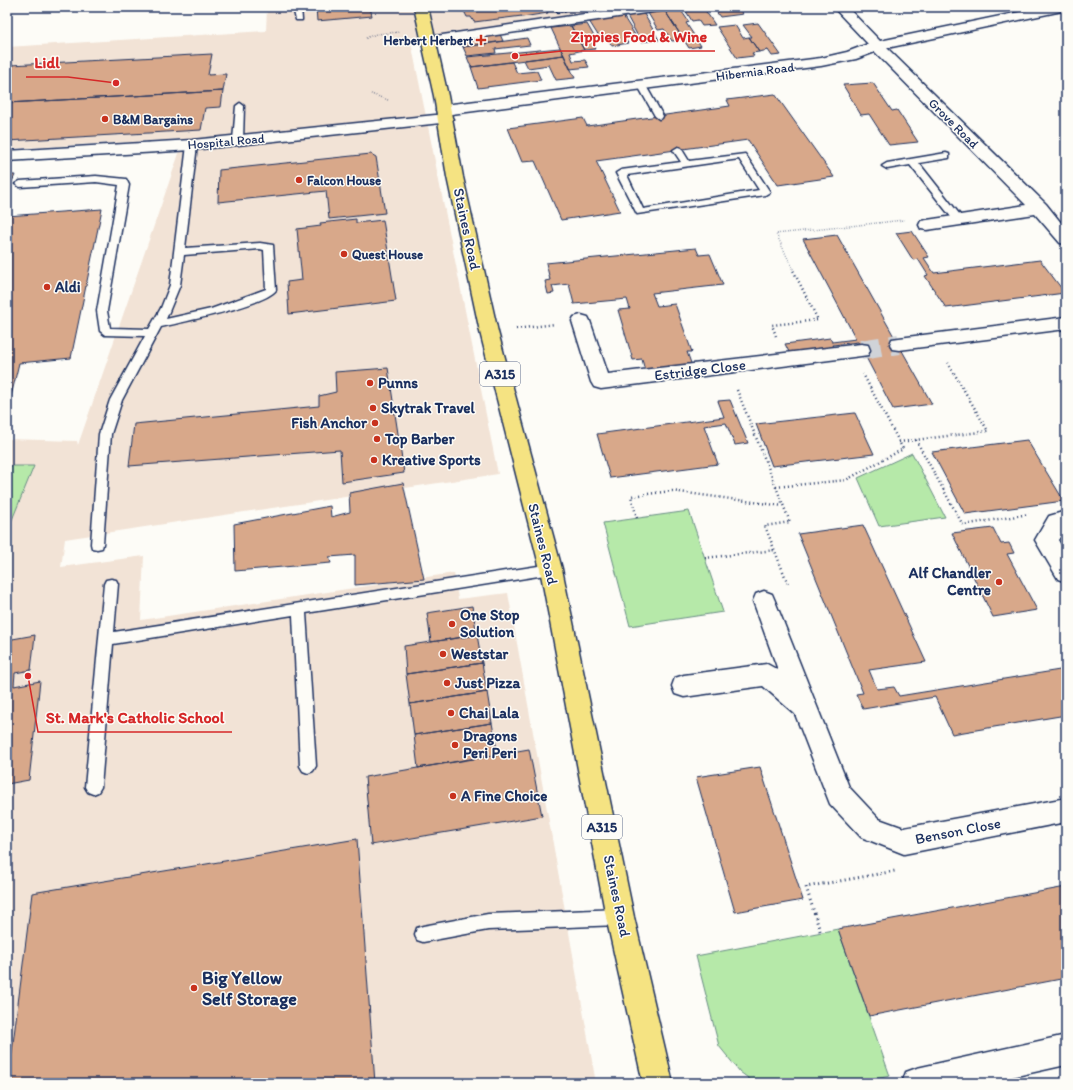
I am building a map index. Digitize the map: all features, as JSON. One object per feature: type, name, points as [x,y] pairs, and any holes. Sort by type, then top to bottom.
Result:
[{"type":"main road","name":"Staines Road","points":[[421,7],[445,115],[455,177],[489,332],[551,570],[620,917],[658,1083]]},
{"type":"street","points":[[428,35],[659,7]]},
{"type":"street","name":"Grove Road","points":[[840,7],[876,46],[1040,208],[1066,239]]},
{"type":"street","name":"Hibernia Road","points":[[445,115],[642,86],[821,62],[851,56],[876,46],[1062,7]]},
{"type":"street","name":"Hospital Road","points":[[8,158],[238,140],[445,115]]},
{"type":"street","points":[[927,225],[1040,208]]},
{"type":"street","name":"Estridge Close","points":[[581,321],[601,382],[856,350]]},
{"type":"street","points":[[899,344],[1066,323]]},
{"type":"street","points":[[1066,519],[1057,522],[1046,540],[1066,573]]},
{"type":"street","name":"Benson Close","points":[[764,601],[839,795],[870,828],[904,841],[1066,810]]},
{"type":"street","name":"Benson Close","points":[[684,686],[767,675],[805,707]]},
{"type":"street","points":[[917,1083],[1066,1050]]},
{"type":"lane","points":[[297,7],[299,18]]},
{"type":"lane","points":[[642,86],[659,116]]},
{"type":"lane","points":[[238,140],[240,106]]},
{"type":"lane","points":[[97,544],[105,434],[116,400],[166,308],[175,284],[192,144]]},
{"type":"lane","points":[[678,150],[687,164]]},
{"type":"lane","points":[[742,156],[765,192],[640,212],[621,173],[687,164],[742,156]]},
{"type":"lane","points":[[887,166],[946,156]]},
{"type":"lane","points":[[912,161],[959,220]]},
{"type":"lane","points":[[20,184],[96,179],[123,181],[124,185],[102,311],[105,331],[155,329],[213,312],[266,294],[271,290],[269,247],[260,246],[179,252]]},
{"type":"lane","points":[[106,639],[551,570]]},
{"type":"lane","points":[[93,787],[111,584]]},
{"type":"lane","points":[[299,608],[308,766]]},
{"type":"lane","points":[[423,934],[488,922],[620,917]]},
{"type":"path","points":[[366,38],[376,34],[428,35]]},
{"type":"path","points":[[787,359],[772,325],[818,320],[776,234],[922,218],[927,225]]},
{"type":"path","points":[[489,332],[581,321]]},
{"type":"path","points":[[899,442],[988,431],[935,340]]},
{"type":"path","points":[[776,488],[846,480],[903,449],[856,350]]},
{"type":"path","points":[[728,367],[790,522],[766,526],[790,589],[762,594],[764,601]]},
{"type":"path","points":[[916,440],[963,525],[1030,514],[1046,540]]},
{"type":"path","points":[[637,518],[631,496],[672,491],[783,506]]},
{"type":"path","points":[[705,558],[775,550]]},
{"type":"path","points":[[820,931],[806,887],[914,867],[904,841]]},
{"type":"shaded area","points":[[580,7],[586,15],[411,42],[498,474],[65,539],[61,567],[144,556],[141,620],[454,573],[458,599],[508,593],[596,1083],[7,1083],[7,439],[77,441],[78,445],[184,139],[7,149],[7,47],[266,31],[267,8]]},
{"type":"green space","points":[[912,453],[945,517],[879,526],[858,478]]},
{"type":"green space","points":[[7,466],[34,466],[7,532]]},
{"type":"green space","points":[[689,511],[723,612],[630,626],[603,523]]},
{"type":"green space","points":[[838,929],[890,1076],[856,1083],[755,1083],[740,1072],[719,1046],[696,956]]},
{"type":"building","points":[[316,7],[370,7],[372,16],[317,21]]},
{"type":"building","points":[[462,7],[545,7],[548,13],[474,22],[471,17],[467,17]]},
{"type":"building","points":[[703,7],[715,25],[702,26],[698,20],[692,21],[684,8]]},
{"type":"building","points":[[721,7],[737,7],[743,14],[720,17],[715,10],[722,9]]},
{"type":"building","points":[[680,9],[689,22],[686,23],[701,46],[689,48],[665,11]]},
{"type":"building","points":[[665,11],[684,40],[672,41],[664,29],[658,30],[648,13]]},
{"type":"building","points":[[644,14],[659,40],[641,42],[627,16]]},
{"type":"building","points":[[623,16],[635,35],[623,37],[628,43],[612,46],[608,39],[601,40],[589,21]]},
{"type":"building","points":[[758,23],[781,55],[772,56],[768,50],[759,52],[749,37],[752,37],[743,25]]},
{"type":"building","points":[[587,24],[595,38],[590,39],[596,49],[584,50],[571,26]]},
{"type":"building","points":[[735,25],[743,38],[749,37],[759,52],[752,53],[754,56],[737,58],[717,27]]},
{"type":"building","points":[[571,26],[584,50],[570,53],[573,61],[585,60],[589,67],[570,69],[551,28]]},
{"type":"building","name":"Herbert Herbert","points":[[499,32],[503,41],[463,47],[460,38]]},
{"type":"building","points":[[527,38],[530,45],[495,49],[496,53],[467,56],[463,47]]},
{"type":"building","points":[[560,48],[564,55],[471,67],[467,57]]},
{"type":"building","points":[[212,54],[208,75],[226,74],[223,91],[7,103],[7,76],[11,65]]},
{"type":"building","points":[[564,55],[575,78],[556,80],[549,65],[528,68],[524,60]]},
{"type":"building","points":[[512,62],[517,73],[537,71],[541,80],[478,88],[471,67]]},
{"type":"building","points":[[873,83],[892,111],[897,110],[918,142],[889,145],[869,114],[861,115],[843,85]]},
{"type":"building","name":"B&M Bargains","points":[[223,91],[221,107],[205,108],[201,130],[7,141],[7,103]]},
{"type":"building","points":[[775,94],[834,177],[778,185],[748,140],[596,161],[620,211],[561,220],[535,161],[522,162],[508,128],[583,118],[587,126],[730,106],[727,100]]},
{"type":"building","name":"Falcon House","points":[[371,154],[376,157],[385,213],[329,219],[326,191],[218,202],[219,170]]},
{"type":"building","points":[[7,175],[15,175],[7,193]]},
{"type":"building","name":"Aldi","points":[[102,209],[71,358],[19,363],[7,413],[7,216]]},
{"type":"building","name":"Quest House","points":[[356,219],[356,223],[383,220],[396,301],[289,314],[287,282],[302,280],[297,229],[321,226],[320,223]]},
{"type":"building","points":[[912,231],[929,257],[924,258],[934,273],[1040,260],[1065,293],[946,308],[925,276],[928,275],[918,259],[913,260],[896,233]]},
{"type":"building","points":[[837,235],[932,404],[893,409],[858,342],[833,345],[835,349],[790,354],[785,344],[830,338],[832,342],[856,339],[803,239]]},
{"type":"building","points":[[696,248],[699,255],[710,254],[723,285],[652,293],[657,306],[675,304],[692,352],[687,352],[692,366],[645,371],[642,359],[633,360],[618,310],[630,309],[627,299],[574,304],[569,284],[552,286],[554,293],[548,294],[545,281],[550,280],[546,263]]},
{"type":"building","points":[[388,368],[404,473],[342,482],[340,450],[129,466],[134,424],[319,406],[319,396],[336,392],[335,372]]},
{"type":"building","points":[[730,400],[748,443],[735,445],[726,423],[704,426],[718,464],[610,478],[597,434],[724,417],[718,401]]},
{"type":"building","points":[[855,413],[874,454],[772,466],[756,424]]},
{"type":"building","points":[[1027,440],[1064,501],[965,514],[932,452]]},
{"type":"building","points":[[403,483],[424,579],[355,585],[355,555],[329,557],[331,563],[235,571],[234,524],[330,506],[331,517],[350,512],[349,493]]},
{"type":"building","points":[[863,525],[926,662],[869,670],[877,689],[894,687],[899,696],[1066,669],[1066,715],[952,734],[935,697],[863,709],[856,694],[863,693],[798,534]]},
{"type":"building","name":"Alf Chandler Centre","points":[[993,528],[1001,544],[1009,543],[1014,553],[1007,554],[1037,610],[993,617],[952,533]]},
{"type":"building","name":"One Stop Solution","points":[[472,606],[477,635],[431,642],[427,613]]},
{"type":"building","points":[[35,635],[31,670],[15,673],[14,686],[40,681],[29,780],[7,784],[7,640]]},
{"type":"building","name":"Weststar","points":[[477,635],[482,663],[406,674],[404,646]]},
{"type":"building","name":"Just Pizza","points":[[482,663],[487,692],[410,704],[406,674]]},
{"type":"building","name":"Chai Lala","points":[[487,692],[492,723],[414,735],[410,704]]},
{"type":"building","name":"Dragons Peri Peri","points":[[492,723],[498,755],[418,768],[414,735]]},
{"type":"building","name":"A Fine Choice","points":[[529,749],[542,816],[371,845],[365,777]]},
{"type":"building","points":[[760,767],[803,900],[735,912],[696,777]]},
{"type":"building","name":"Big Yellow Self Storage","points":[[357,839],[375,1083],[8,1083],[32,893]]},
{"type":"building","points":[[1066,887],[1066,978],[869,1016],[838,929]]},
{"type":"tunnel","points":[[861,350],[899,344]]},
{"type":"place","name":"Herbert Herbert","points":[[481,40]]},
{"type":"place","name":"Zippies Food & Wine","points":[[515,56]]},
{"type":"place","name":"Lidl","points":[[116,83]]},
{"type":"place","name":"B&M Bargains","points":[[105,119]]},
{"type":"place","name":"Falcon House","points":[[299,180]]},
{"type":"place","name":"Quest House","points":[[344,254]]},
{"type":"place","name":"Aldi","points":[[47,287]]},
{"type":"place","name":"Punns","points":[[370,383]]},
{"type":"place","name":"Skytrak Travel","points":[[373,408]]},
{"type":"place","name":"Fish Anchor","points":[[375,423]]},
{"type":"place","name":"Top Barber","points":[[377,439]]},
{"type":"place","name":"Kreative Sports","points":[[374,460]]},
{"type":"place","name":"Alf Chandler Centre","points":[[999,582]]},
{"type":"place","name":"One Stop Solution","points":[[452,624]]},
{"type":"place","name":"Weststar","points":[[443,654]]},
{"type":"place","name":"St. Mark's Catholic School","points":[[28,676]]},
{"type":"place","name":"Just Pizza","points":[[447,683]]},
{"type":"place","name":"Chai Lala","points":[[451,713]]},
{"type":"place","name":"Dragons Peri Peri","points":[[455,745]]},
{"type":"place","name":"A Fine Choice","points":[[453,796]]},
{"type":"place","name":"Big Yellow Self Storage","points":[[194,988]]}]
